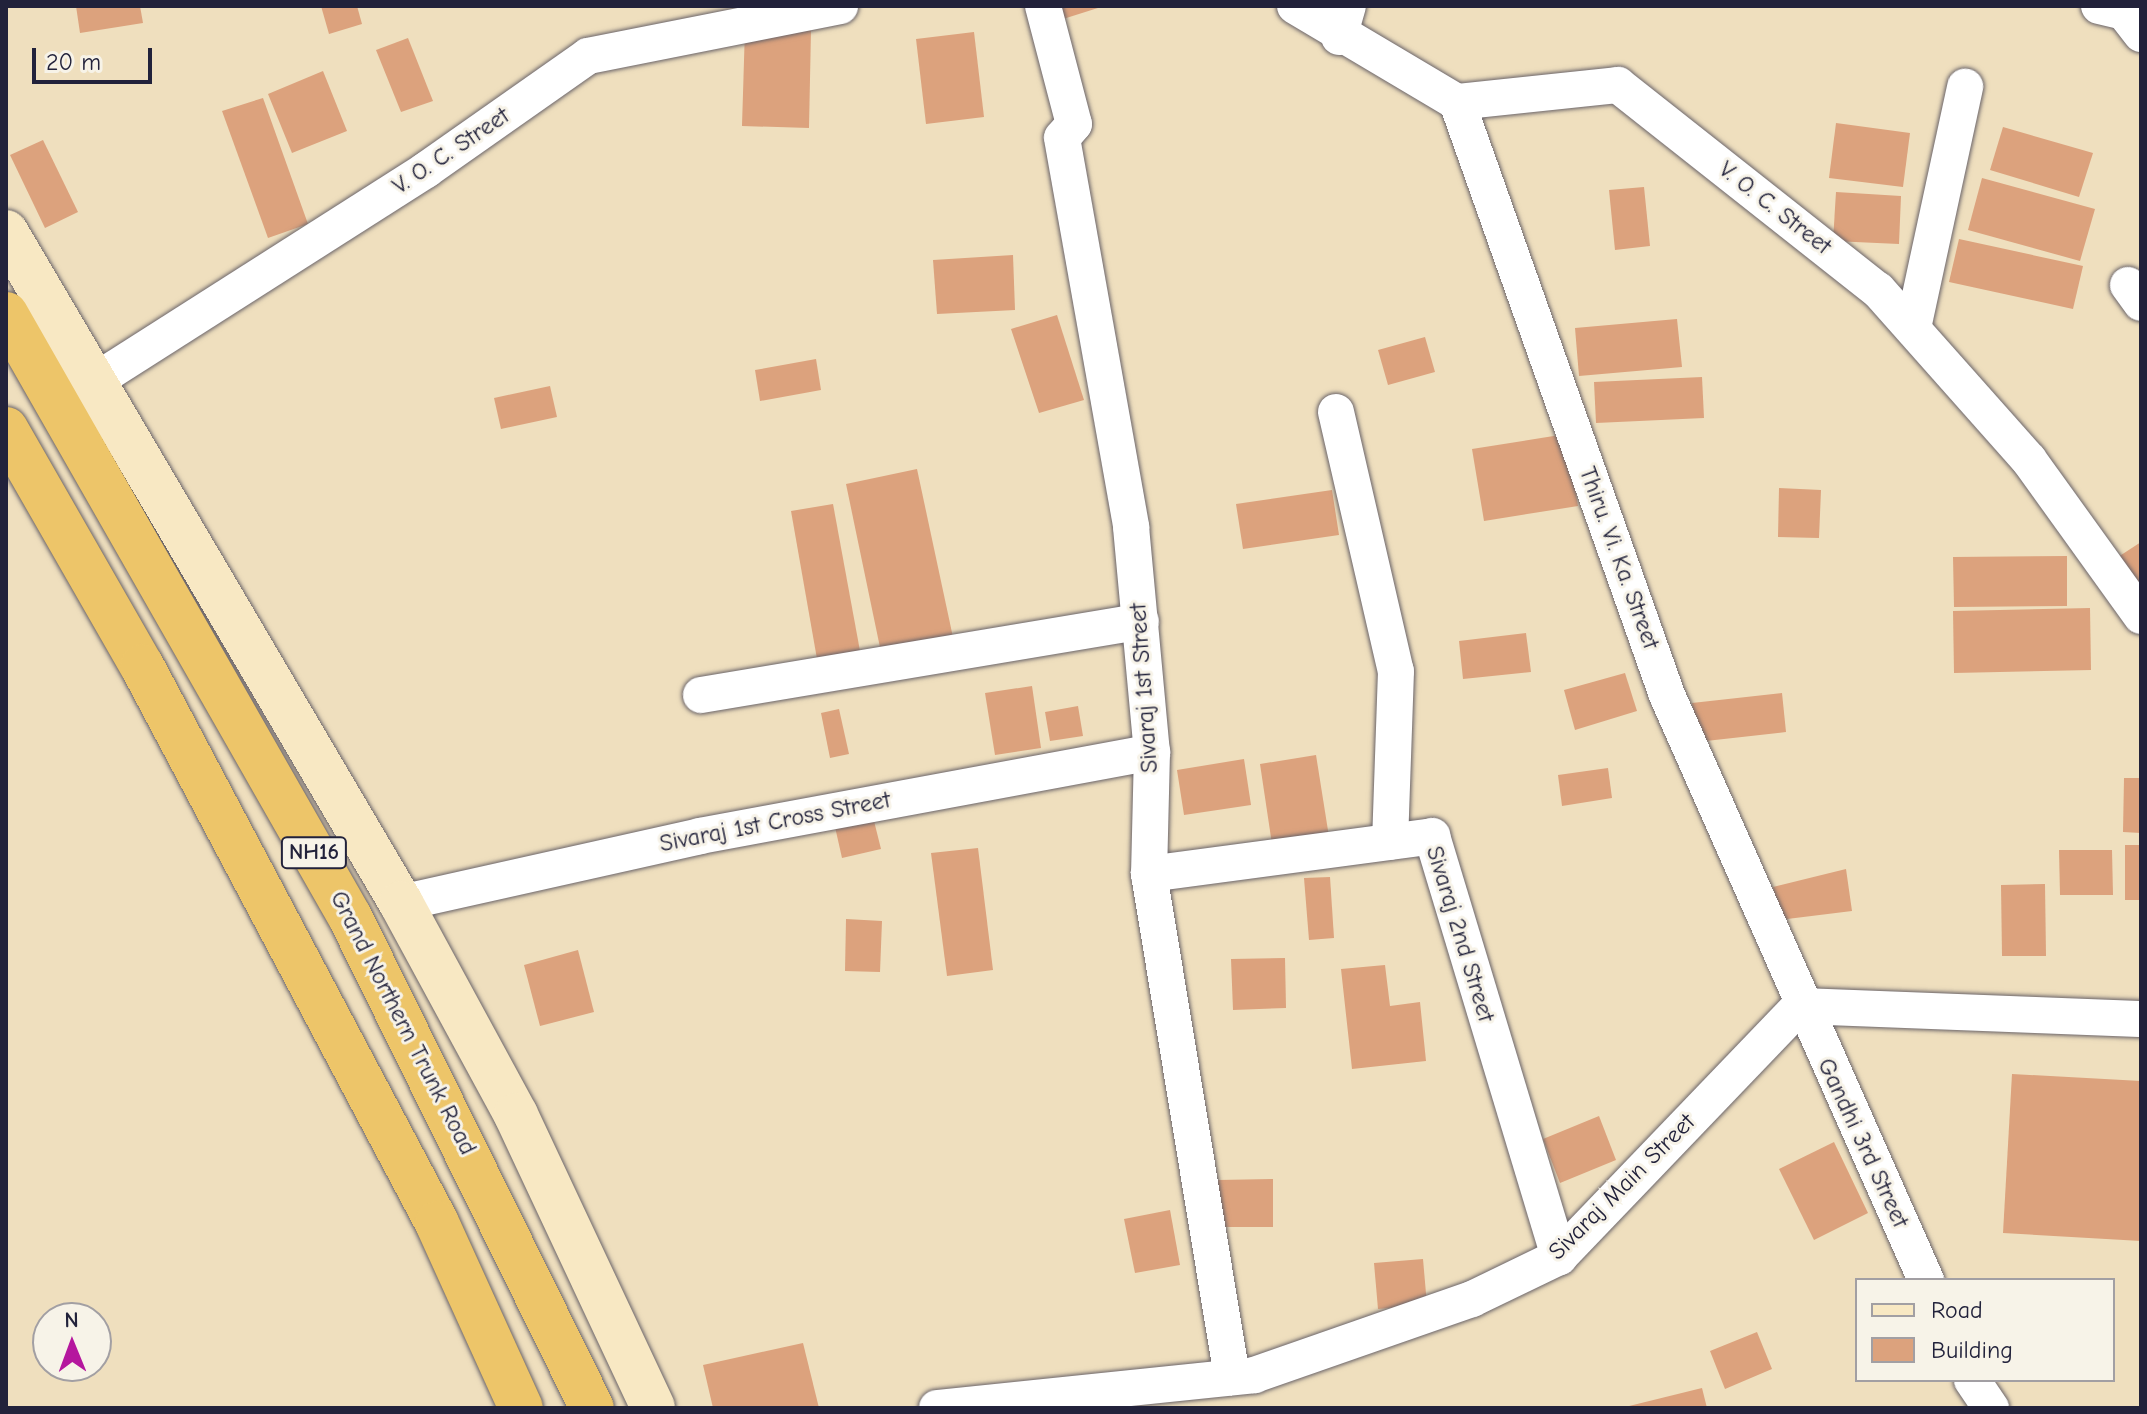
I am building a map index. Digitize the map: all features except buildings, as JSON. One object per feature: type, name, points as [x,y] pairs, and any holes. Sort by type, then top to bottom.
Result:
[{"type":"highway","name":"Grand Northern Trunk Road","points":[[6,314],[350,917],[592,1408]]},
{"type":"highway","name":"NH16","points":[[6,429],[142,666],[437,1223],[521,1408]]},
{"type":"street","name":"V. O. C. Street","points":[[95,381],[426,170],[588,56],[840,6]]},
{"type":"street","name":"Sivaraj 1st Street","points":[[1043,6],[1074,124],[1062,138],[1141,621],[1152,752],[1149,874],[1232,1377]]},
{"type":"street","points":[[1295,6],[1344,22],[1457,102]]},
{"type":"street","points":[[2099,6],[2124,12],[2141,34]]},
{"type":"street","name":"V. O. C. Street","points":[[1457,102],[1618,85],[1878,290],[2029,460],[2141,616]]},
{"type":"street","points":[[1913,328],[1965,87]]},
{"type":"street","name":"Thiru. Vi. Ka. Street","points":[[1457,102],[1667,695],[1800,1006]]},
{"type":"street","points":[[6,232],[401,903],[516,1115],[653,1408]]},
{"type":"street","points":[[1336,412],[1396,671],[1390,842]]},
{"type":"street","points":[[701,695],[1141,621]]},
{"type":"street","name":"Sivaraj 1st Cross Street","points":[[401,903],[700,836],[1152,752]]},
{"type":"street","name":"Sivaraj 2nd Street","points":[[1149,874],[1432,836],[1559,1257]]},
{"type":"street","points":[[1800,1006],[2141,1019]]},
{"type":"street","name":"Sivaraj Main Street","points":[[937,1408],[1232,1377],[1472,1299],[1559,1257],[1800,1006]]},
{"type":"street","name":"Gandhi 3rd Street","points":[[1800,1006],[1925,1278]]},
{"type":"street","points":[[1973,1382],[1991,1408]]}]
